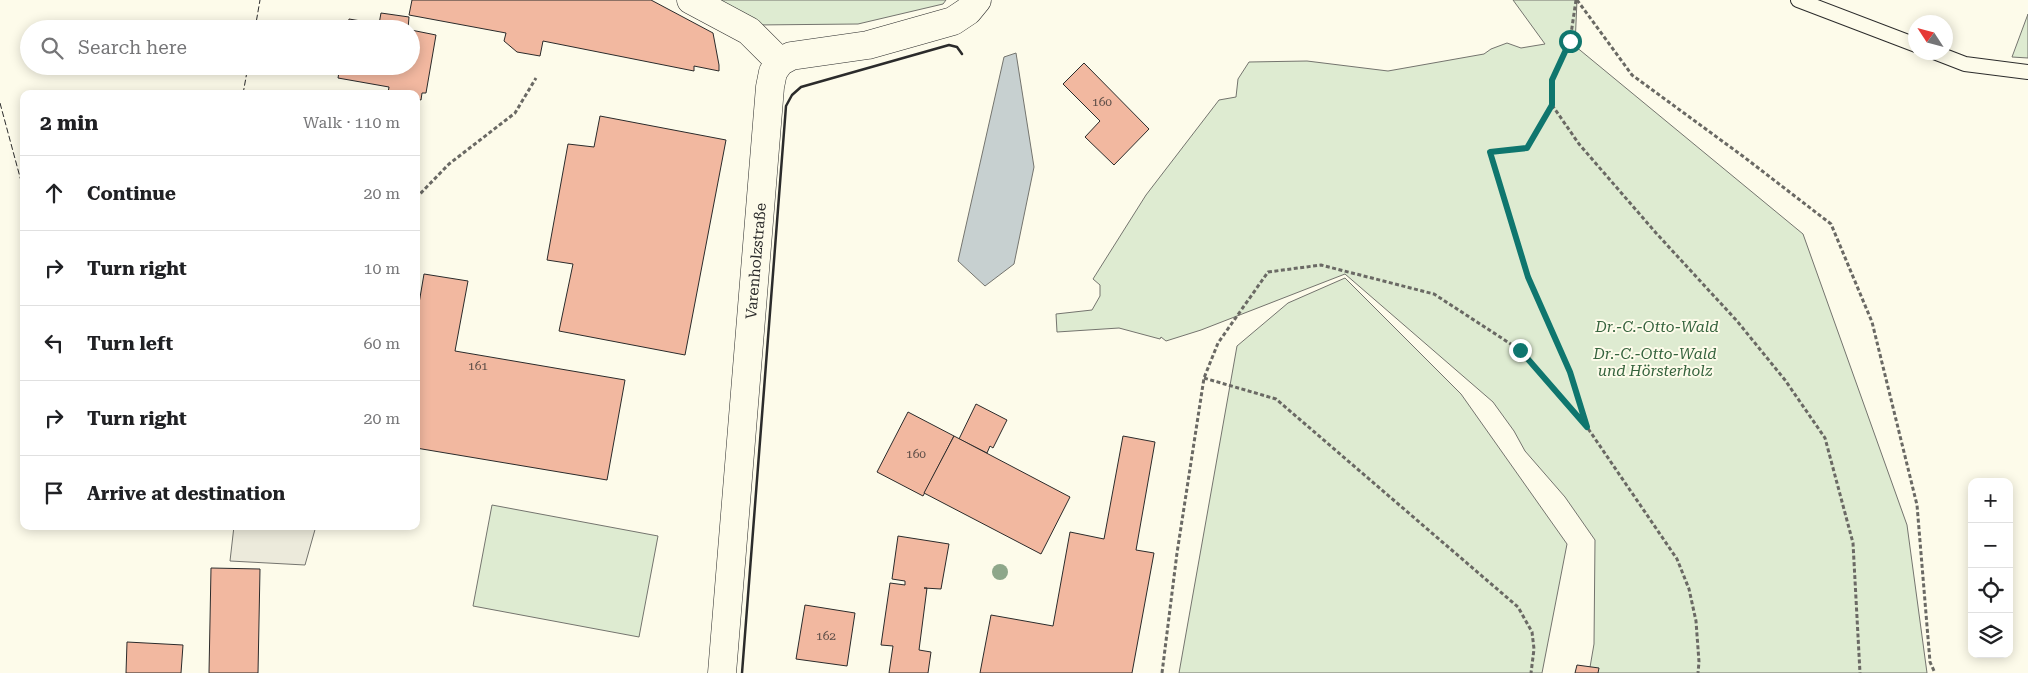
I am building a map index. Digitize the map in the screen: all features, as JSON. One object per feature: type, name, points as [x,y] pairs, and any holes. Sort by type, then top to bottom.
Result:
[{"type":"street","points":[[691,0],[749,31],[780,62],[791,56],[868,45],[954,21],[968,11],[977,0]]},
{"type":"street","name":"Varenholzstraße","points":[[722,673],[770,87],[773,72],[780,62]]},
{"type":"lane","points":[[1798,0],[1908,42]]},
{"type":"lane","points":[[1953,59],[1965,64],[2028,72]]},
{"type":"path","points":[[1577,0],[1570,41],[1552,80],[1552,105],[1527,148],[1490,152],[1528,277],[1570,372],[1587,427]]},
{"type":"path","points":[[1577,0],[1632,75],[1831,224],[1872,322],[1917,505],[1930,662],[1935,673]]},
{"type":"path","points":[[420,194],[449,164],[515,113],[536,78]]},
{"type":"path","points":[[1552,105],[1579,144],[1656,233],[1737,321],[1785,380],[1825,438],[1853,543],[1860,673]]},
{"type":"path","points":[[1162,673],[1177,553],[1204,378],[1218,343],[1268,272],[1321,265],[1434,294],[1520,350],[1587,427],[1678,559],[1689,588],[1696,622],[1698,673]]},
{"type":"path","points":[[1204,378],[1276,399],[1518,607],[1532,632],[1534,649],[1531,673]]},
{"type":"green space","points":[[711,0],[946,0],[943,4],[858,24],[756,25]]},
{"type":"green space","name":"Dr.-C.-Otto-Wald","points":[[1513,0],[1577,0],[1575,46],[1803,234],[1907,525],[1927,673],[1589,673],[1594,644],[1595,540],[1565,497],[1525,451],[1514,431],[1493,402],[1345,274],[1201,330],[1166,341],[1161,337],[1160,339],[1119,328],[1057,332],[1056,314],[1092,310],[1100,296],[1100,285],[1093,279],[1146,195],[1219,100],[1236,97],[1238,79],[1249,62],[1307,61],[1388,71],[1484,54],[1507,43],[1521,48],[1545,44]]},
{"type":"green space","points":[[2028,14],[2028,58],[2012,57]]},
{"type":"green space","points":[[1345,278],[1461,394],[1567,544],[1542,673],[1179,673],[1237,346],[1288,303]]},
{"type":"green space","points":[[492,505],[658,536],[639,637],[473,606]]},
{"type":"shaded area","points":[[1016,53],[1034,167],[1014,264],[985,286],[958,261],[1004,57]]},
{"type":"shaded area","points":[[234,530],[315,530],[305,565],[230,561]]},
{"type":"building","points":[[412,0],[651,0],[713,33],[719,71],[694,66],[694,71],[543,41],[540,56],[517,52],[504,41],[506,33],[409,15]]},
{"type":"building","points":[[381,13],[409,17],[409,20],[380,20]]},
{"type":"building","points":[[420,32],[436,35],[426,93],[422,93],[421,100],[420,90],[388,90],[389,87],[338,78],[338,75],[420,75]]},
{"type":"building","points":[[1084,63],[1149,129],[1114,165],[1085,137],[1100,121],[1063,84]]},
{"type":"building","points":[[600,116],[726,140],[685,355],[559,331],[573,264],[547,260],[568,144],[594,147]]},
{"type":"building","points":[[424,274],[468,281],[455,351],[625,380],[607,480],[420,449],[420,298]]},
{"type":"building","points":[[976,404],[1007,420],[993,448],[990,446],[987,453],[959,439]]},
{"type":"building","points":[[908,412],[954,436],[923,496],[877,472]]},
{"type":"building","points":[[954,436],[1070,497],[1041,554],[924,493]]},
{"type":"building","points":[[1123,436],[1155,442],[1136,550],[1154,553],[1132,673],[980,673],[991,615],[1053,626],[1070,532],[1104,539]]},
{"type":"building","points":[[898,536],[949,544],[941,589],[927,588],[919,650],[931,652],[928,673],[889,673],[893,646],[881,645],[890,583],[905,585],[905,581],[892,579]]},
{"type":"building","points":[[211,568],[260,569],[258,673],[209,673]]},
{"type":"building","points":[[805,605],[855,613],[847,666],[796,659]]},
{"type":"building","points":[[127,642],[183,645],[181,673],[126,673]]},
{"type":"building","points":[[1577,665],[1599,668],[1598,673],[1575,673]]},
{"type":"fence","points":[[257,20],[260,0]]},
{"type":"fence","points":[[244,90],[246,75]]},
{"type":"fence","points":[[0,103],[20,177]]},
{"type":"wall","points":[[742,673],[786,106],[792,95],[801,87],[949,45],[957,47],[962,54]]},
{"type":"route","points":[[1520,350],[1587,427],[1570,372],[1528,277],[1490,152],[1527,148],[1552,105],[1552,80],[1570,41]]},
{"type":"park label","name":"Dr.-C.-Otto-Wald und Hörsterholz","points":[[1655,362]]}]
